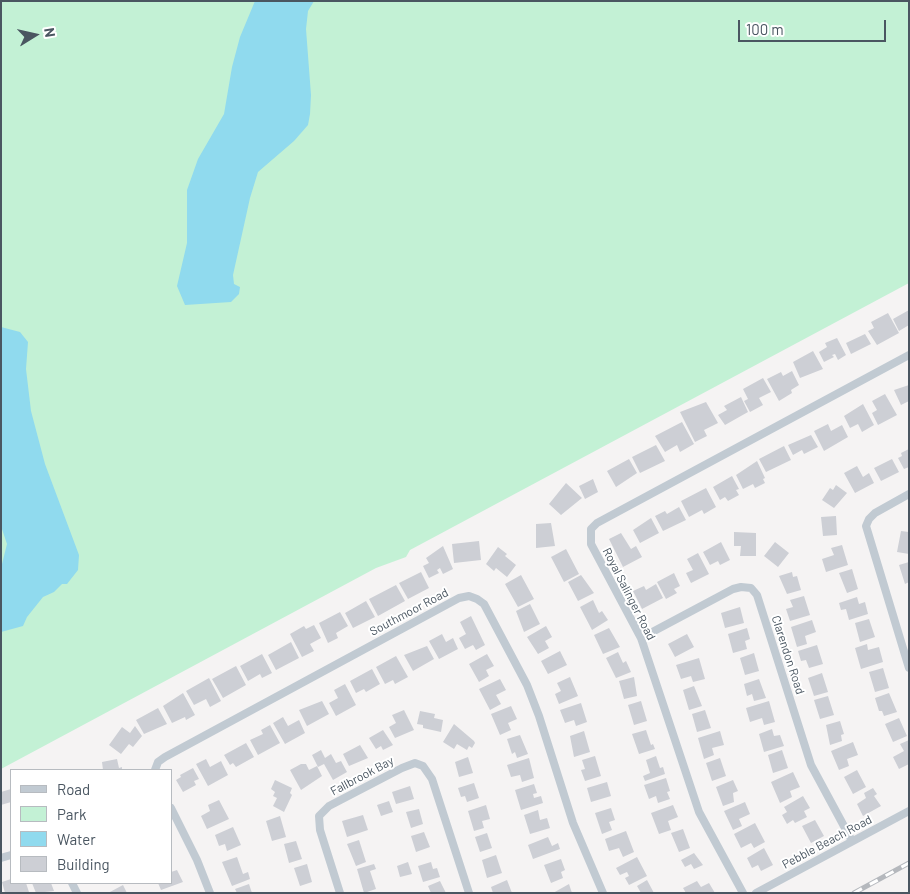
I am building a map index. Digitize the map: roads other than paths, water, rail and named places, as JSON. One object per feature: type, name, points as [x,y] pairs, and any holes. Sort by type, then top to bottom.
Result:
[{"type":"street","name":"Royal Salinger Road","points":[[743,893],[711,838],[696,804],[641,638],[591,544],[592,529],[597,523],[909,355]]},
{"type":"street","points":[[909,494],[874,513],[866,526],[909,668]]},
{"type":"street","name":"Clarendon Road","points":[[641,638],[733,589],[741,587],[751,588],[757,594],[811,765],[852,840]]},
{"type":"street","name":"Southmoor Road","points":[[155,769],[158,762],[165,757],[459,598],[469,596],[484,604],[527,685],[539,716],[573,823],[603,893]]},
{"type":"street","name":"Fallbrook Bay","points":[[340,893],[320,830],[319,816],[329,806],[415,763],[423,766],[432,779],[469,893]]},
{"type":"street","points":[[172,810],[197,860],[210,893]]},
{"type":"street","name":"Pebble Beach Road","points":[[756,893],[909,811]]},
{"type":"water","points":[[255,1],[314,1],[308,11],[306,29],[311,95],[308,125],[294,141],[258,172],[250,198],[233,275],[234,284],[240,287],[239,294],[231,302],[185,305],[177,286],[187,243],[187,190],[198,159],[224,114],[232,67],[240,37]]},
{"type":"water","points":[[1,327],[20,332],[28,342],[26,369],[31,411],[45,464],[79,555],[78,570],[67,584],[62,584],[54,592],[43,597],[27,617],[23,626],[1,632],[1,568],[7,544],[1,526]]},
{"type":"railway","points":[[854,893],[909,863]]}]
